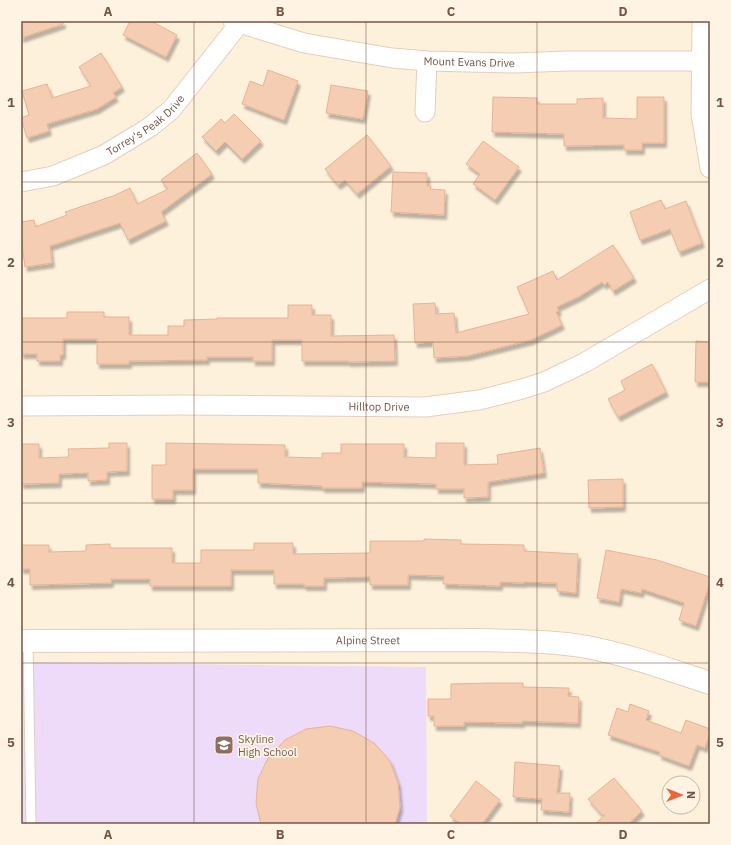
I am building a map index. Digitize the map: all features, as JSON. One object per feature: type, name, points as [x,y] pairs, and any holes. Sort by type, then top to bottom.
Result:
[{"type":"street","points":[[702,21],[706,61],[701,114],[710,168]]},
{"type":"street","name":"Mount Evans Drive","points":[[236,22],[304,43],[392,58],[427,61],[514,64],[566,61],[706,61]]},
{"type":"street","name":"Torrey's Peak Drive","points":[[21,182],[53,176],[104,156],[150,127],[171,110],[236,22]]},
{"type":"street","points":[[425,112],[427,61]]},
{"type":"street","name":"Hilltop Drive","points":[[21,406],[425,406],[479,400],[522,390],[544,382],[584,363],[710,289]]},
{"type":"street","name":"Alpine Street","points":[[24,640],[483,640],[536,642],[587,647],[636,659],[710,683]]},
{"type":"lane","points":[[24,640],[31,824]]},
{"type":"shaded area","name":"Skyline High School","points":[[21,662],[426,667],[427,824],[21,824]]},
{"type":"building","points":[[21,21],[63,21],[63,24],[21,38]]},
{"type":"building","points":[[130,21],[151,21],[177,35],[166,57],[123,35]]},
{"type":"building","points":[[101,53],[122,87],[113,93],[116,97],[97,109],[47,124],[49,131],[27,138],[21,118],[29,115],[22,91],[47,84],[52,98],[91,86],[79,67]]},
{"type":"building","points":[[268,70],[298,81],[284,120],[242,104],[250,81],[263,86]]},
{"type":"building","points":[[331,85],[368,91],[363,119],[326,113]]},
{"type":"building","points":[[493,97],[537,98],[537,104],[577,104],[577,99],[603,98],[603,118],[637,119],[637,97],[664,97],[664,143],[642,143],[642,150],[624,150],[624,145],[564,146],[564,134],[492,132]]},
{"type":"building","points":[[234,114],[261,141],[242,159],[225,142],[216,151],[202,137],[221,119],[225,123]]},
{"type":"building","points":[[367,135],[391,166],[357,194],[345,180],[338,185],[325,169]]},
{"type":"building","points":[[483,141],[519,167],[495,200],[473,184],[480,174],[466,164]]},
{"type":"building","points":[[197,153],[212,174],[161,212],[166,221],[128,240],[120,223],[50,246],[52,263],[25,267],[21,237],[21,222],[34,220],[35,227],[67,215],[65,212],[113,196],[130,188],[137,204],[168,189],[161,180]]},
{"type":"building","points":[[393,172],[427,173],[427,186],[431,186],[430,189],[445,190],[444,215],[391,212]]},
{"type":"building","points":[[661,200],[665,209],[686,201],[702,243],[679,252],[670,229],[640,240],[630,212]]},
{"type":"building","points":[[613,245],[634,278],[613,291],[608,282],[604,285],[602,282],[580,296],[557,307],[559,311],[556,312],[562,325],[531,340],[467,356],[434,358],[433,342],[415,343],[413,304],[435,303],[436,314],[454,313],[456,333],[529,314],[517,287],[553,271],[557,280]]},
{"type":"building","points":[[288,305],[312,305],[312,315],[331,315],[331,336],[394,335],[395,361],[302,361],[302,340],[272,340],[272,361],[253,361],[253,357],[207,357],[207,360],[129,361],[129,364],[97,364],[97,339],[63,339],[63,355],[60,355],[60,361],[37,361],[37,354],[21,354],[21,318],[67,318],[67,312],[104,312],[104,317],[129,317],[129,335],[168,335],[168,326],[184,326],[184,320],[217,318],[288,318]]},
{"type":"building","points":[[696,341],[710,342],[710,382],[695,382]]},
{"type":"building","points":[[652,364],[666,392],[618,417],[608,399],[625,390],[621,381]]},
{"type":"building","points":[[109,443],[127,443],[127,471],[107,472],[107,480],[88,481],[88,473],[59,474],[59,483],[21,484],[21,444],[39,444],[39,458],[69,457],[68,449],[109,448]]},
{"type":"building","points":[[166,443],[285,445],[285,457],[322,458],[322,453],[341,453],[341,444],[404,444],[404,457],[436,458],[436,443],[464,443],[464,465],[498,464],[497,455],[540,448],[544,473],[488,482],[488,497],[464,498],[464,489],[436,489],[436,484],[362,482],[362,488],[322,488],[322,486],[258,483],[258,469],[193,469],[193,490],[173,490],[173,499],[152,499],[152,465],[166,465]]},
{"type":"building","points":[[623,479],[623,507],[589,508],[588,480]]},
{"type":"building","points":[[424,539],[461,540],[461,544],[524,545],[524,551],[578,554],[576,593],[557,591],[557,583],[500,582],[500,586],[443,584],[444,576],[408,575],[408,585],[370,585],[370,577],[324,578],[324,586],[274,584],[274,570],[231,570],[231,586],[150,586],[150,579],[111,579],[111,583],[30,585],[30,569],[21,569],[21,545],[49,545],[49,552],[86,551],[86,545],[110,544],[110,548],[172,548],[172,563],[201,563],[201,550],[254,550],[254,543],[293,543],[293,554],[370,553],[370,541],[424,541]]},
{"type":"building","points":[[606,550],[657,560],[710,577],[710,582],[696,626],[679,620],[684,603],[642,589],[641,593],[621,589],[619,602],[597,598]]},
{"type":"building","points":[[523,683],[523,687],[569,688],[568,696],[579,697],[578,723],[522,721],[522,723],[464,722],[464,726],[434,726],[434,716],[428,716],[428,699],[451,699],[451,684]]},
{"type":"building","points":[[630,704],[649,711],[646,720],[681,733],[686,720],[710,729],[705,748],[697,745],[689,766],[659,755],[660,752],[608,735],[617,708],[628,712]]},
{"type":"building","points":[[330,726],[353,731],[374,743],[390,761],[398,783],[400,807],[395,824],[261,824],[256,803],[258,779],[268,758],[285,740],[306,729]]},
{"type":"building","points":[[515,762],[560,766],[557,793],[570,793],[569,812],[541,810],[542,799],[513,797]]},
{"type":"building","points":[[614,778],[642,811],[628,824],[595,824],[605,815],[602,815],[588,799]]},
{"type":"building","points":[[476,781],[500,800],[482,824],[461,824],[450,816]]},
{"type":"place","name":"Skyline High School","points":[[224,745]]}]
